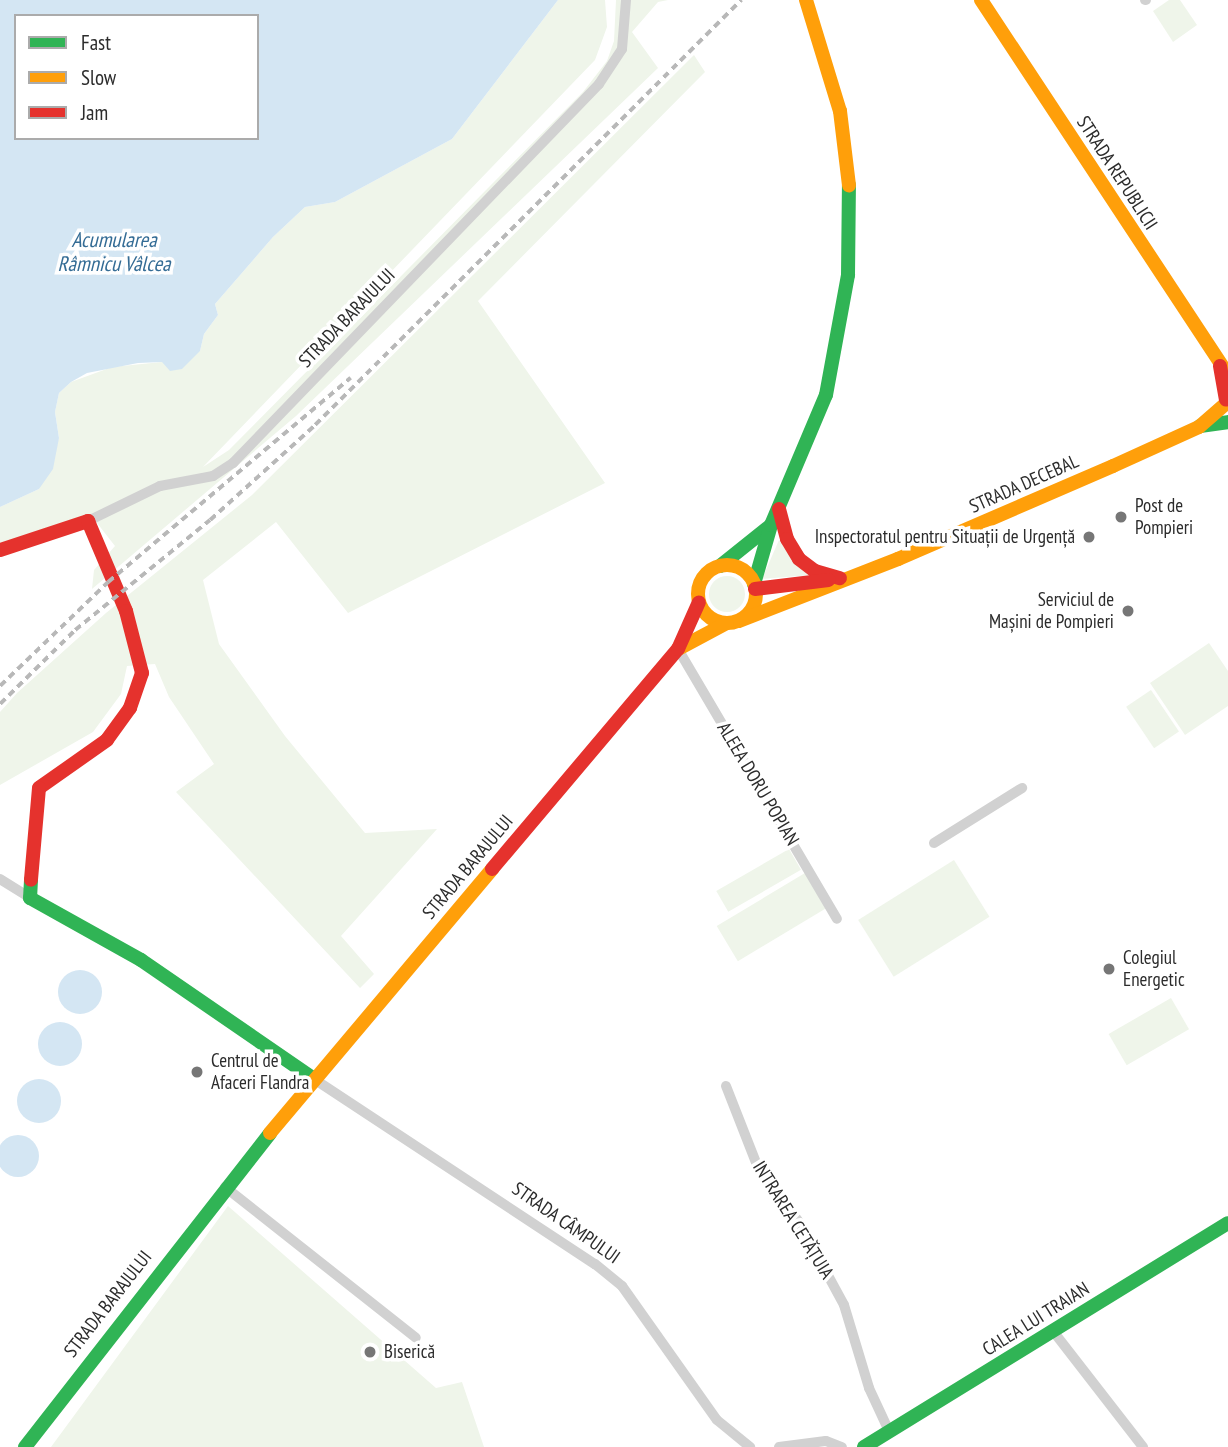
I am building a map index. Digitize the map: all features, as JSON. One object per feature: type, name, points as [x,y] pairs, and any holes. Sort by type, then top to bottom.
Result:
[{"type":"main road","points":[[771,525],[703,578],[699,602],[710,617],[733,622],[752,608],[754,586],[771,525],[826,395],[848,275],[849,185],[842,124],[830,67],[806,0]]},
{"type":"main road","name":"STRADA REPUBLICII","points":[[981,0],[1224,370],[1227,408]]},
{"type":"main road","name":"STRADA DECEBAL","points":[[733,622],[863,572],[1199,427],[1227,408]]},
{"type":"main road","points":[[779,509],[787,539],[799,559],[815,571],[840,578]]},
{"type":"main road","name":"STRADA BARAJULUI","points":[[0,550],[88,521]]},
{"type":"main road","points":[[88,521],[127,611],[140,661],[138,692],[107,740],[83,759],[50,776],[39,788],[33,819],[30,898],[141,960],[314,1079]]},
{"type":"main road","points":[[720,566],[737,567],[754,586]]},
{"type":"main road","name":"STRADA DECEBAL","points":[[754,586],[840,578],[863,572]]},
{"type":"main road","name":"STRADA BARAJULUI","points":[[25,1447],[225,1187],[678,649],[699,602]]},
{"type":"main road","name":"STRADA BARAJULUI","points":[[678,649],[733,622]]},
{"type":"main road","name":"CALEA LUI TRAIAN","points":[[864,1447],[1228,1223]]},
{"type":"street","name":"STRADA BARAJULUI","points":[[88,521],[160,486],[213,476],[233,463],[600,84],[622,49],[626,0]]},
{"type":"street","name":"ALEEA DORU POPIAN","points":[[678,649],[837,919]]},
{"type":"street","points":[[934,843],[1022,788]]},
{"type":"street","points":[[0,879],[30,898]]},
{"type":"street","name":"STRADA CÂMPULUI","points":[[314,1079],[595,1264],[622,1286],[648,1318],[717,1420],[750,1447]]},
{"type":"street","name":"INTRAREA CETĂȚUIA","points":[[726,1086],[757,1165],[799,1222],[844,1304],[869,1388],[889,1432]]},
{"type":"street","points":[[225,1187],[416,1338]]},
{"type":"street","points":[[1053,1331],[1143,1447]]},
{"type":"street","points":[[779,1447],[826,1441],[842,1447]]},
{"type":"shaded area","points":[[558,0],[605,0],[607,27],[595,60],[203,467],[229,450],[583,92],[607,61],[614,41],[616,0],[668,0],[658,2],[632,32],[658,68],[296,416],[92,589],[94,570],[115,546],[90,514],[0,544],[0,507],[39,489],[59,438],[55,412],[59,393],[71,382],[112,367],[162,362],[200,351],[204,334],[218,315],[215,304],[273,237],[305,207],[335,202],[452,139]]},
{"type":"shaded area","points":[[1169,0],[1180,0],[1197,25],[1173,42],[1153,11]]},
{"type":"shaded area","points":[[694,55],[705,72],[478,301],[605,483],[348,613],[276,522],[203,580],[219,644],[285,736],[365,833],[437,829],[341,936],[374,974],[360,988],[176,792],[214,764],[169,697],[155,664],[127,666],[121,694],[93,732],[0,785],[0,712],[17,693],[106,613],[252,495]]},
{"type":"shaded area","points":[[779,540],[811,575],[762,579]]},
{"type":"shaded area","points":[[727,576],[740,581],[745,594],[740,607],[727,612],[714,607],[709,594],[714,581]]},
{"type":"shaded area","points":[[1209,643],[1228,671],[1228,706],[1185,735],[1150,683]]},
{"type":"shaded area","points":[[1151,690],[1179,731],[1154,748],[1126,707]]},
{"type":"shaded area","points":[[789,849],[801,870],[728,912],[716,891]]},
{"type":"shaded area","points":[[954,860],[990,917],[894,977],[858,920]]},
{"type":"shaded area","points":[[805,873],[826,908],[738,961],[717,926]]},
{"type":"shaded area","points":[[1171,998],[1189,1029],[1127,1065],[1109,1034]]},
{"type":"shaded area","points":[[228,1206],[436,1388],[462,1382],[484,1447],[51,1447]]},
{"type":"water","name":"Acumularea Râmnicu Vâlcea","points":[[0,0],[558,0],[452,139],[335,202],[305,207],[273,237],[215,304],[218,315],[204,334],[200,351],[182,369],[170,371],[162,362],[138,363],[87,373],[59,393],[55,412],[59,438],[53,469],[39,489],[0,507]]},
{"type":"water","points":[[80,970],[89,971],[96,976],[101,983],[101,1001],[96,1008],[89,1013],[80,1014],[71,1013],[64,1008],[59,1001],[58,992],[59,983],[64,976],[71,971]]},
{"type":"water","points":[[60,1022],[69,1023],[76,1028],[81,1035],[81,1053],[76,1060],[69,1065],[60,1066],[51,1065],[44,1060],[39,1053],[38,1044],[39,1035],[44,1028],[51,1023]]},
{"type":"water","points":[[39,1079],[48,1080],[55,1085],[60,1092],[60,1110],[55,1117],[48,1122],[39,1123],[30,1122],[23,1117],[18,1110],[17,1101],[18,1092],[23,1085],[30,1080]]},
{"type":"water","points":[[10,1136],[26,1136],[38,1148],[38,1164],[26,1176],[10,1176],[-1,1165],[-1,1147]]},
{"type":"railway","points":[[0,704],[75,630],[210,520],[315,425],[741,0]]},
{"type":"railway","points":[[0,686],[108,582],[350,378]]},
{"type":"traffic: fast","points":[[754,584],[771,525],[826,395],[848,275],[849,185]]},
{"type":"traffic: fast","points":[[1200,426],[1228,422]]},
{"type":"traffic: fast","points":[[720,566],[770,526]]},
{"type":"traffic: fast","points":[[31,880],[30,898],[141,960],[314,1079]]},
{"type":"traffic: fast","points":[[25,1447],[270,1133]]},
{"type":"traffic: fast","points":[[864,1447],[1228,1223]]},
{"type":"traffic: slow","points":[[806,0],[840,111],[849,185]]},
{"type":"traffic: slow","points":[[981,0],[1228,374]]},
{"type":"traffic: slow","points":[[739,621],[898,559],[1113,466],[1199,427],[1224,405]]},
{"type":"traffic: slow","points":[[727,565],[743,570],[751,578],[756,594],[751,610],[743,618],[727,623],[711,618],[703,610],[698,594],[703,578],[711,570],[727,565]]},
{"type":"traffic: slow","points":[[678,649],[727,623]]},
{"type":"traffic: slow","points":[[270,1133],[492,869]]},
{"type":"traffic: jam","points":[[1220,366],[1226,399]]},
{"type":"traffic: jam","points":[[779,509],[787,539],[799,559],[815,571],[840,578]]},
{"type":"traffic: jam","points":[[0,550],[88,521],[126,611],[142,673],[130,708],[107,740],[39,788],[31,880]]},
{"type":"traffic: jam","points":[[755,589],[828,580]]},
{"type":"traffic: jam","points":[[492,869],[678,649],[699,602]]},
{"type":"place","name":"Post de Pompieri","points":[[1121,517]]},
{"type":"place","name":"Inspectoratul pentru Situații de Urgență","points":[[1089,537]]},
{"type":"place","name":"Serviciul de Mașini de Pompieri","points":[[1128,611]]},
{"type":"place","name":"Colegiul Energetic","points":[[1109,969]]},
{"type":"place","name":"Centrul de Afaceri Flandra","points":[[197,1072]]},
{"type":"place","name":"Biserică","points":[[370,1352]]}]
